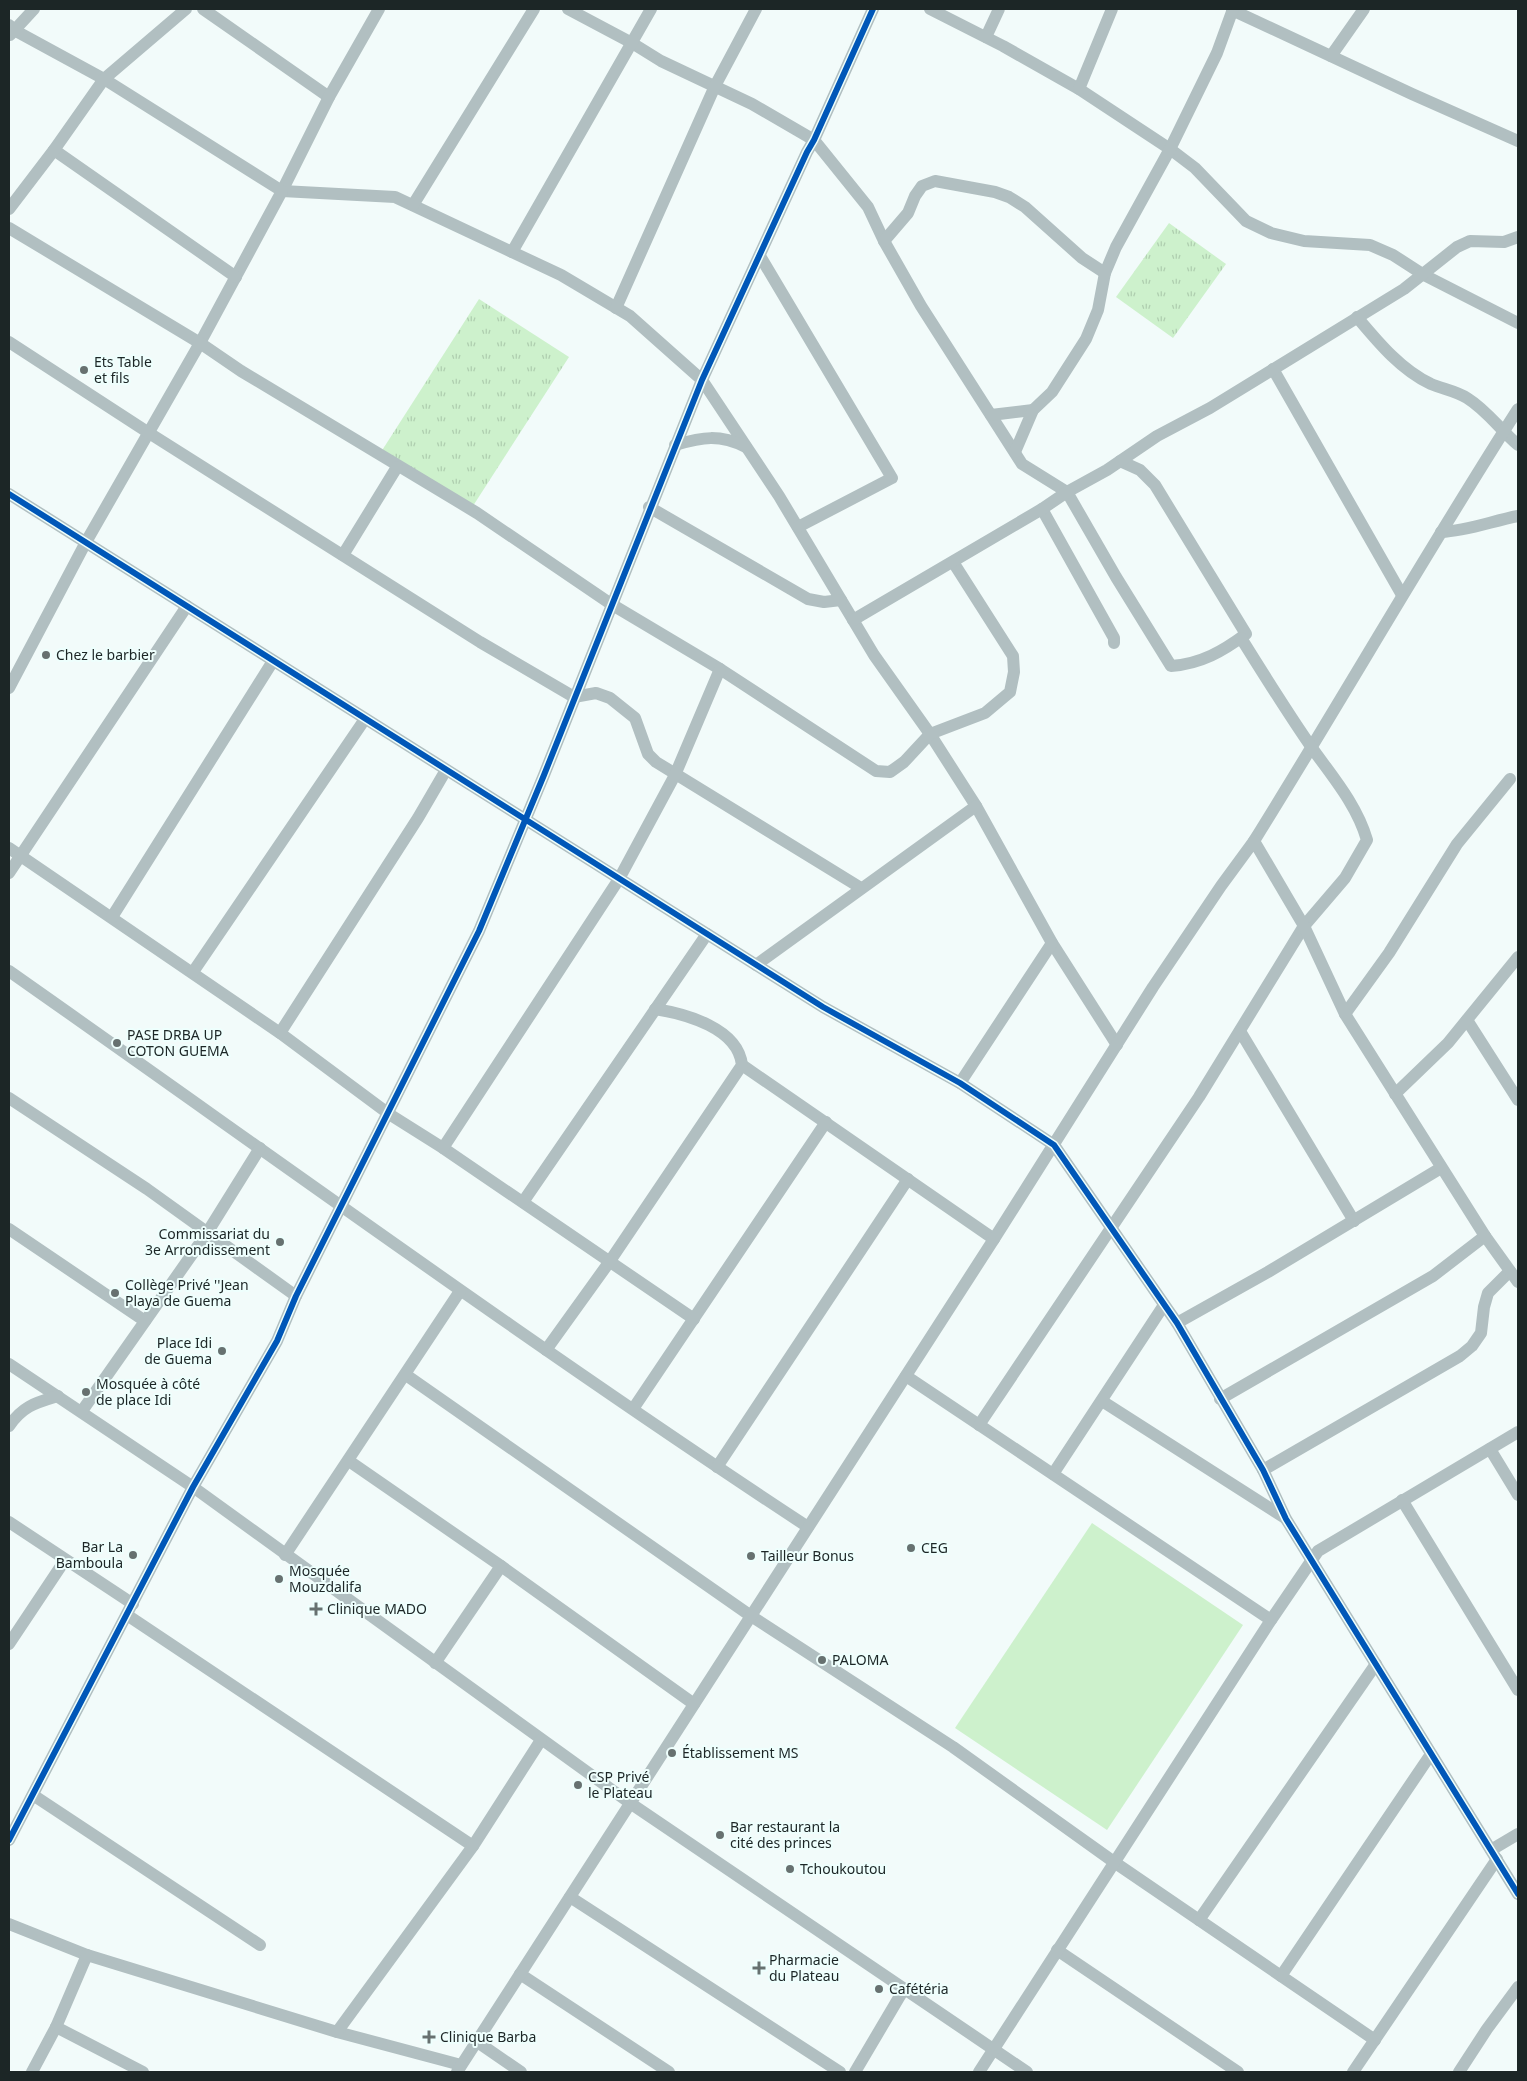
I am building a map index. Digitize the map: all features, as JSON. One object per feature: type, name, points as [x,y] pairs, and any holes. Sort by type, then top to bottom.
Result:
[{"type":"street","points":[[34,9],[10,30],[104,79],[282,191],[395,197],[414,205],[561,275],[630,316],[702,380],[798,527],[874,655],[930,734],[976,806],[1052,943],[1117,1045]]},
{"type":"street","points":[[9,209],[54,150],[104,79],[186,9]]},
{"type":"street","points":[[203,9],[329,97]]},
{"type":"street","points":[[9,688],[86,542],[236,277],[329,97],[380,9]]},
{"type":"street","points":[[414,205],[534,9]]},
{"type":"street","points":[[568,9],[632,43],[660,61],[715,86],[814,140],[868,207],[884,241],[921,306],[1022,464],[1067,492],[1116,577],[1171,666],[1188,665],[1218,654],[1246,634],[1155,485],[1140,470],[1120,461]]},
{"type":"street","points":[[512,252],[651,9]]},
{"type":"street","points":[[616,308],[715,86],[756,9]]},
{"type":"street","points":[[9,1840],[193,1487],[277,1341],[296,1296],[389,1114],[479,931],[702,380],[873,9]]},
{"type":"street","points":[[930,9],[986,37],[1079,90],[1170,149],[1195,168],[1246,220],[1270,233],[1304,241],[1370,245],[1393,255],[1424,275],[1518,323]]},
{"type":"street","points":[[986,37],[998,9]]},
{"type":"street","points":[[1079,90],[1112,9]]},
{"type":"street","points":[[1015,452],[1033,410],[1052,392],[1086,339],[1098,310],[1105,273],[1124,231],[1170,149],[1217,53],[1232,9],[1331,56],[1518,140]]},
{"type":"street","points":[[1331,56],[1364,9]]},
{"type":"street","points":[[54,150],[236,277]]},
{"type":"street","points":[[884,241],[908,213],[915,196],[922,186],[935,181],[995,192],[1009,197],[1025,207],[1082,258],[1105,273]]},
{"type":"street","points":[[9,228],[200,343],[241,371],[397,467],[477,513],[611,604],[720,668],[876,770],[890,772],[904,762],[930,734],[985,713],[1010,692],[1014,672],[1013,656],[952,562]]},
{"type":"street","points":[[853,620],[1042,509],[1157,436],[1210,408],[1424,275],[1457,247],[1470,241],[1504,242],[1518,237]]},
{"type":"street","points":[[760,256],[892,478],[798,527]]},
{"type":"street","points":[[1357,317],[1381,346],[1417,375],[1431,384],[1466,398],[1485,411],[1518,446]]},
{"type":"street","points":[[9,342],[149,433],[480,642],[574,696],[596,693],[610,698],[635,718],[648,754],[656,762],[861,888]]},
{"type":"street","points":[[1273,369],[1402,595]]},
{"type":"street","points":[[9,1924],[87,1955],[459,2068],[994,1239],[1153,987],[1221,886],[1254,842],[1402,595],[1518,409]]},
{"type":"street","points":[[991,415],[1033,410]]},
{"type":"street","points":[[675,446],[698,438],[715,438],[734,441],[746,447]]},
{"type":"street","points":[[343,556],[397,467]]},
{"type":"street","points":[[11,499],[86,542],[823,1008],[960,1083],[1054,1145],[1177,1323],[1263,1470],[1286,1519],[1518,1894]]},
{"type":"street","points":[[649,507],[808,599],[824,602],[841,600]]},
{"type":"street","points":[[1042,509],[1114,638],[1114,643]]},
{"type":"street","points":[[1441,532],[1457,532],[1472,526],[1518,516]]},
{"type":"street","points":[[9,873],[187,606]]},
{"type":"street","points":[[979,1425],[1198,1097],[1304,926],[1345,878],[1367,840],[1358,818],[1333,775],[1312,748],[1241,638]]},
{"type":"street","points":[[112,917],[273,660]]},
{"type":"street","points":[[443,1148],[619,879],[675,775],[720,668]]},
{"type":"street","points":[[193,972],[365,719]]},
{"type":"street","points":[[280,1033],[418,818],[446,770]]},
{"type":"street","points":[[1345,1014],[1389,953],[1457,844],[1510,779]]},
{"type":"street","points":[[756,965],[976,806]]},
{"type":"street","points":[[1254,842],[1304,926],[1345,1014],[1441,1168],[1485,1236],[1518,1282]]},
{"type":"street","points":[[9,848],[193,972],[280,1033],[389,1114],[443,1148],[694,1319]]},
{"type":"street","points":[[523,1202],[707,934]]},
{"type":"street","points":[[960,1083],[1052,943]]},
{"type":"street","points":[[1395,1094],[1448,1043],[1518,958]]},
{"type":"street","points":[[9,971],[460,1291],[808,1527]]},
{"type":"street","points":[[655,1008],[686,1016],[725,1036],[737,1047],[742,1065],[994,1239]]},
{"type":"street","points":[[1467,1020],[1518,1100]]},
{"type":"street","points":[[1240,1031],[1354,1221]]},
{"type":"street","points":[[546,1350],[610,1261],[742,1065]]},
{"type":"street","points":[[9,1098],[147,1189],[296,1296]]},
{"type":"street","points":[[633,1409],[826,1122]]},
{"type":"street","points":[[82,1411],[207,1233],[260,1148]]},
{"type":"street","points":[[1177,1323],[1354,1221],[1441,1168]]},
{"type":"street","points":[[717,1467],[908,1179]]},
{"type":"street","points":[[9,1229],[145,1321]]},
{"type":"street","points":[[1220,1399],[1433,1276],[1485,1236]]},
{"type":"street","points":[[1263,1470],[1460,1356],[1472,1346],[1481,1333],[1484,1307],[1488,1293],[1510,1270]]},
{"type":"street","points":[[285,1555],[460,1291]]},
{"type":"street","points":[[1053,1474],[1164,1305]]},
{"type":"street","points":[[9,1364],[193,1487],[541,1740],[630,1802],[1027,2072]]},
{"type":"street","points":[[406,1375],[751,1616],[953,1748],[1114,1862],[1375,2040]]},
{"type":"street","points":[[906,1376],[1271,1620]]},
{"type":"street","points":[[9,1426],[21,1411],[30,1404],[58,1396]]},
{"type":"street","points":[[1102,1401],[1286,1519]]},
{"type":"street","points":[[979,2072],[1271,1620],[1318,1551],[1330,1542],[1518,1432]]},
{"type":"street","points":[[1490,1449],[1518,1495]]},
{"type":"street","points":[[349,1461],[501,1566],[694,1704]]},
{"type":"street","points":[[1402,1500],[1518,1690]]},
{"type":"street","points":[[9,1522],[66,1560],[130,1610],[473,1846]]},
{"type":"street","points":[[9,1644],[66,1560]]},
{"type":"street","points":[[435,1663],[501,1566]]},
{"type":"street","points":[[1199,1920],[1376,1664]]},
{"type":"street","points":[[337,2032],[473,1846],[541,1740]]},
{"type":"street","points":[[1281,1976],[1431,1754]]},
{"type":"street","points":[[32,1795],[260,1945]]},
{"type":"street","points":[[1353,2072],[1494,1855],[1518,1834]]},
{"type":"street","points":[[570,1897],[840,2072]]},
{"type":"street","points":[[1057,1950],[1238,2072]]},
{"type":"street","points":[[32,2072],[56,2027],[87,1955]]},
{"type":"street","points":[[520,1974],[669,2072]]},
{"type":"street","points":[[1459,2072],[1487,2029],[1518,1987]]},
{"type":"street","points":[[855,2072],[904,1989]]},
{"type":"street","points":[[56,2027],[144,2072]]},
{"type":"street","points":[[476,2041],[522,2072]]},
{"type":"green space","points":[[1169,223],[1226,264],[1173,338],[1116,297]]},
{"type":"green space","points":[[479,299],[569,357],[471,509],[381,452]]},
{"type":"green space","points":[[1092,1523],[1243,1625],[1107,1830],[955,1728]]},
{"type":"cycle path","points":[[9,1840],[193,1487],[277,1341],[296,1296],[479,931],[544,775],[702,380],[873,9]]},
{"type":"cycle path","points":[[9,494],[823,1007],[960,1083],[1054,1145],[1177,1323],[1263,1470],[1286,1519],[1518,1894]]},
{"type":"place","name":"Ets Table et fils","points":[[84,370]]},
{"type":"place","name":"Chez le barbier","points":[[46,655]]},
{"type":"place","name":"PASE DRBA UP COTON GUEMA","points":[[117,1043]]},
{"type":"place","name":"Commissariat du 3e Arrondissement","points":[[280,1242]]},
{"type":"place","name":"Collège Privé ''Jean Playa de Guema","points":[[115,1293]]},
{"type":"place","name":"Place Idi de Guema","points":[[222,1351]]},
{"type":"place","name":"Mosquée à côté de place Idi","points":[[86,1392]]},
{"type":"place","name":"CEG","points":[[911,1548]]},
{"type":"place","name":"Bar La Bamboula","points":[[133,1555]]},
{"type":"place","name":"Tailleur Bonus","points":[[751,1556]]},
{"type":"place","name":"Mosquée Mouzdalifa","points":[[279,1579]]},
{"type":"place","name":"Clinique MADO","points":[[316,1609]]},
{"type":"place","name":"PALOMA","points":[[822,1660]]},
{"type":"place","name":"Établissement MS","points":[[672,1753]]},
{"type":"place","name":"CSP Privé le Plateau","points":[[578,1785]]},
{"type":"place","name":"Bar restaurant la cité des princes","points":[[720,1835]]},
{"type":"place","name":"Tchoukoutou","points":[[790,1869]]},
{"type":"place","name":"Pharmacie du Plateau","points":[[759,1968]]},
{"type":"place","name":"Cafétéria","points":[[879,1989]]},
{"type":"place","name":"Clinique Barba","points":[[429,2037]]}]
